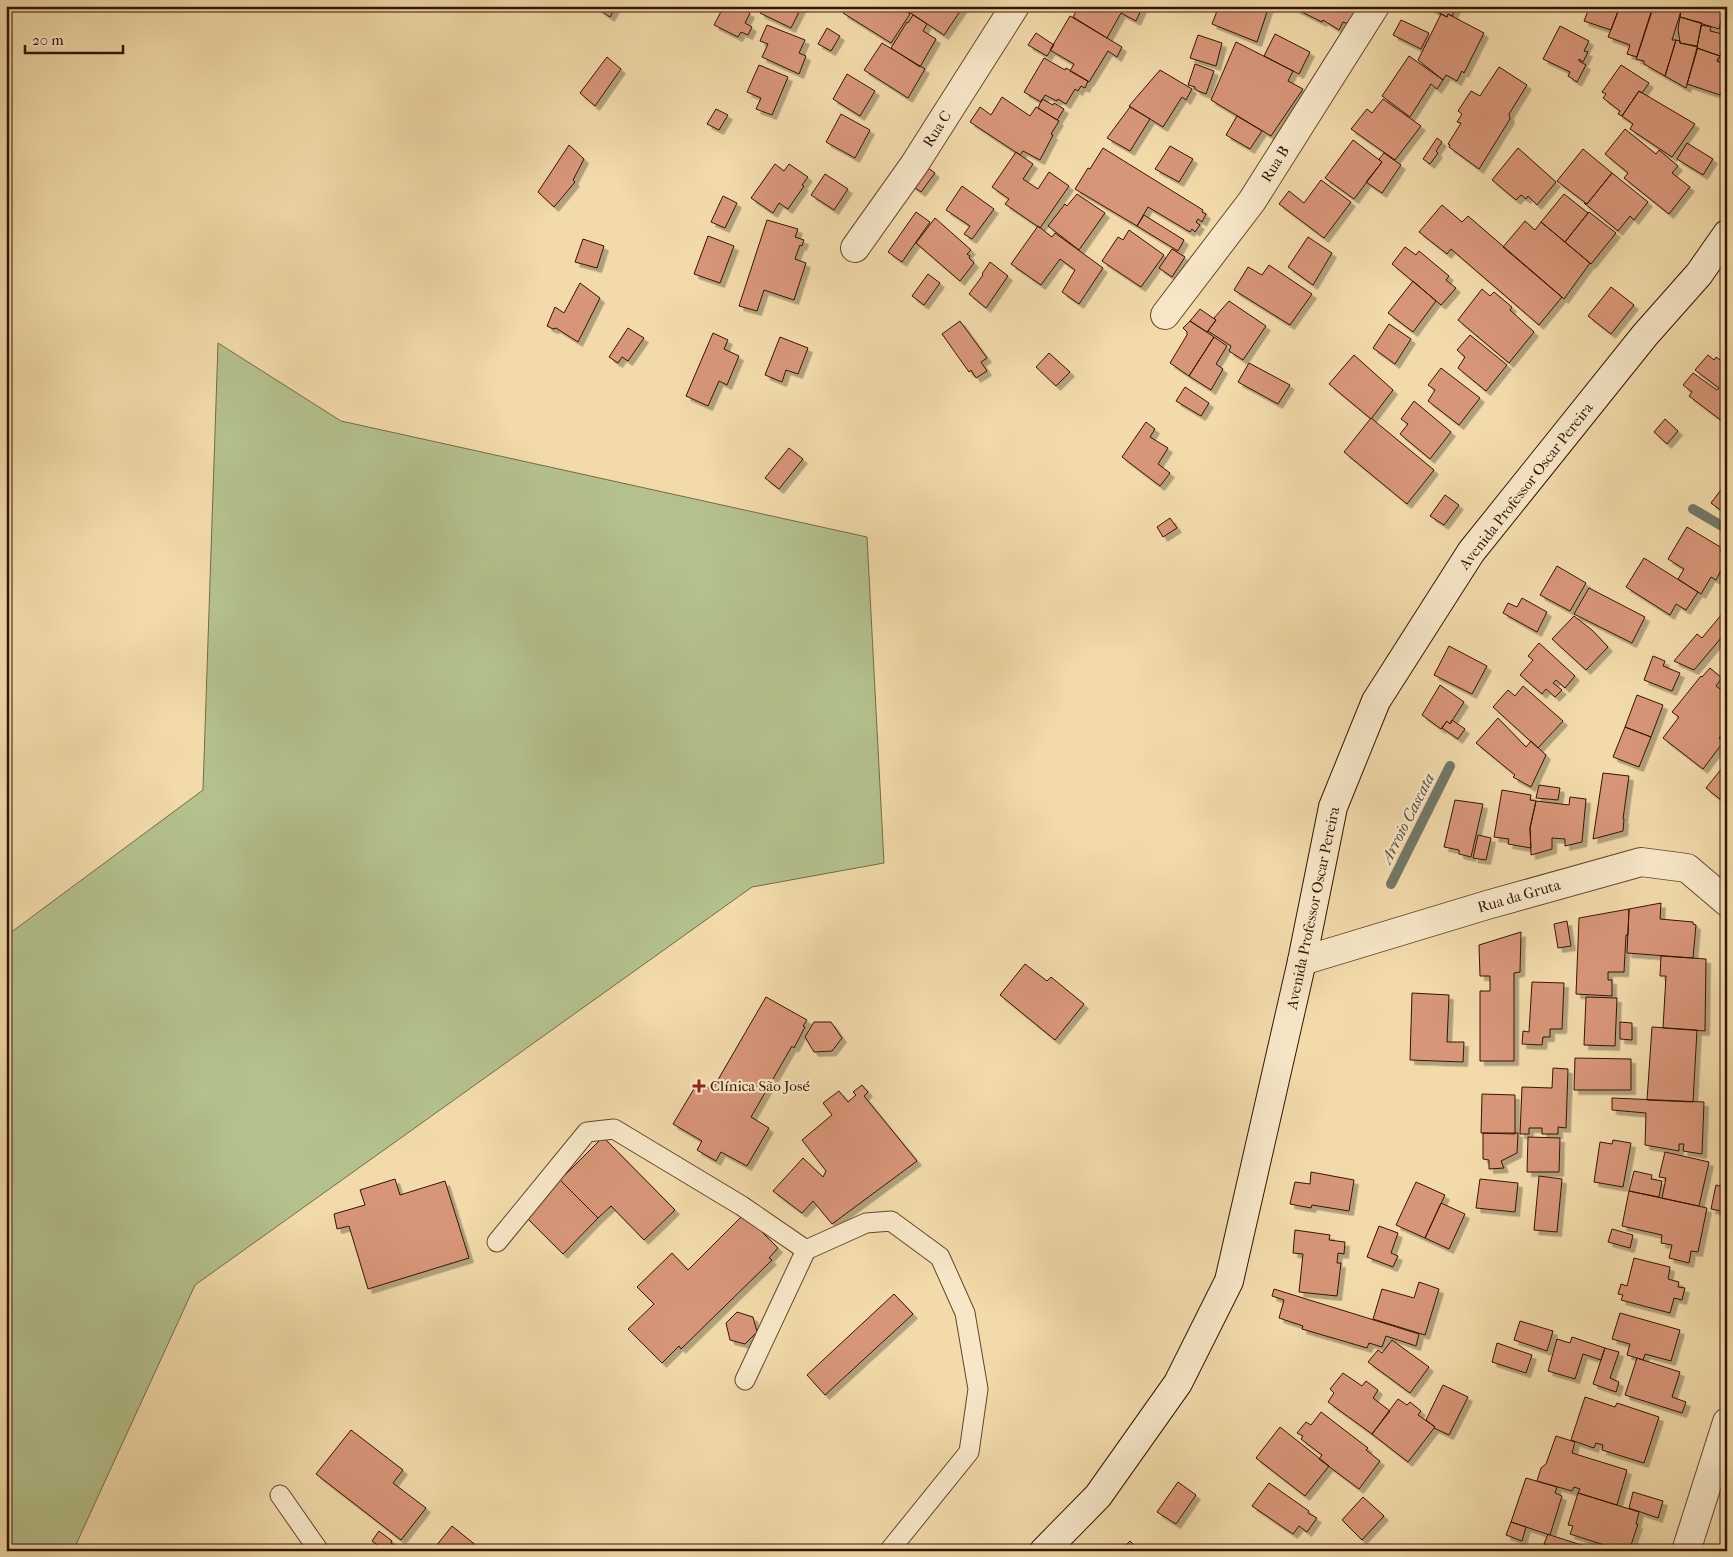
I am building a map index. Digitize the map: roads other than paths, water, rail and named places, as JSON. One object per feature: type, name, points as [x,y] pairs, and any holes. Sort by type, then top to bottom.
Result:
[{"type":"main road","name":"Rua C","points":[[854,248],[914,165],[1015,6]]},
{"type":"main road","name":"Rua B","points":[[1165,315],[1252,201],[1375,6]]},
{"type":"main road","name":"Avenida Professor Oscar Pereira","points":[[1044,1551],[1098,1496],[1178,1383],[1228,1281],[1302,961],[1333,807],[1376,701],[1471,552],[1645,335],[1698,274],[1727,234]]},
{"type":"main road","name":"Rua da Gruta","points":[[1302,961],[1487,905],[1641,862],[1687,868],[1727,902]]},
{"type":"main road","points":[[1686,1551],[1727,1422]]},
{"type":"lane","points":[[497,1242],[587,1132],[614,1129],[742,1206],[806,1250]]},
{"type":"lane","points":[[745,1380],[806,1250],[866,1223],[892,1221],[940,1257],[966,1313],[978,1390],[969,1452],[889,1551]]},
{"type":"lane","points":[[280,1495],[319,1551]]},
{"type":"waterway","points":[[1693,509],[1727,529]]},
{"type":"waterway","name":"Arroio Cascata","points":[[1391,884],[1450,766]]},
{"type":"place","name":"Clínica São José","points":[[699,1086]]}]
